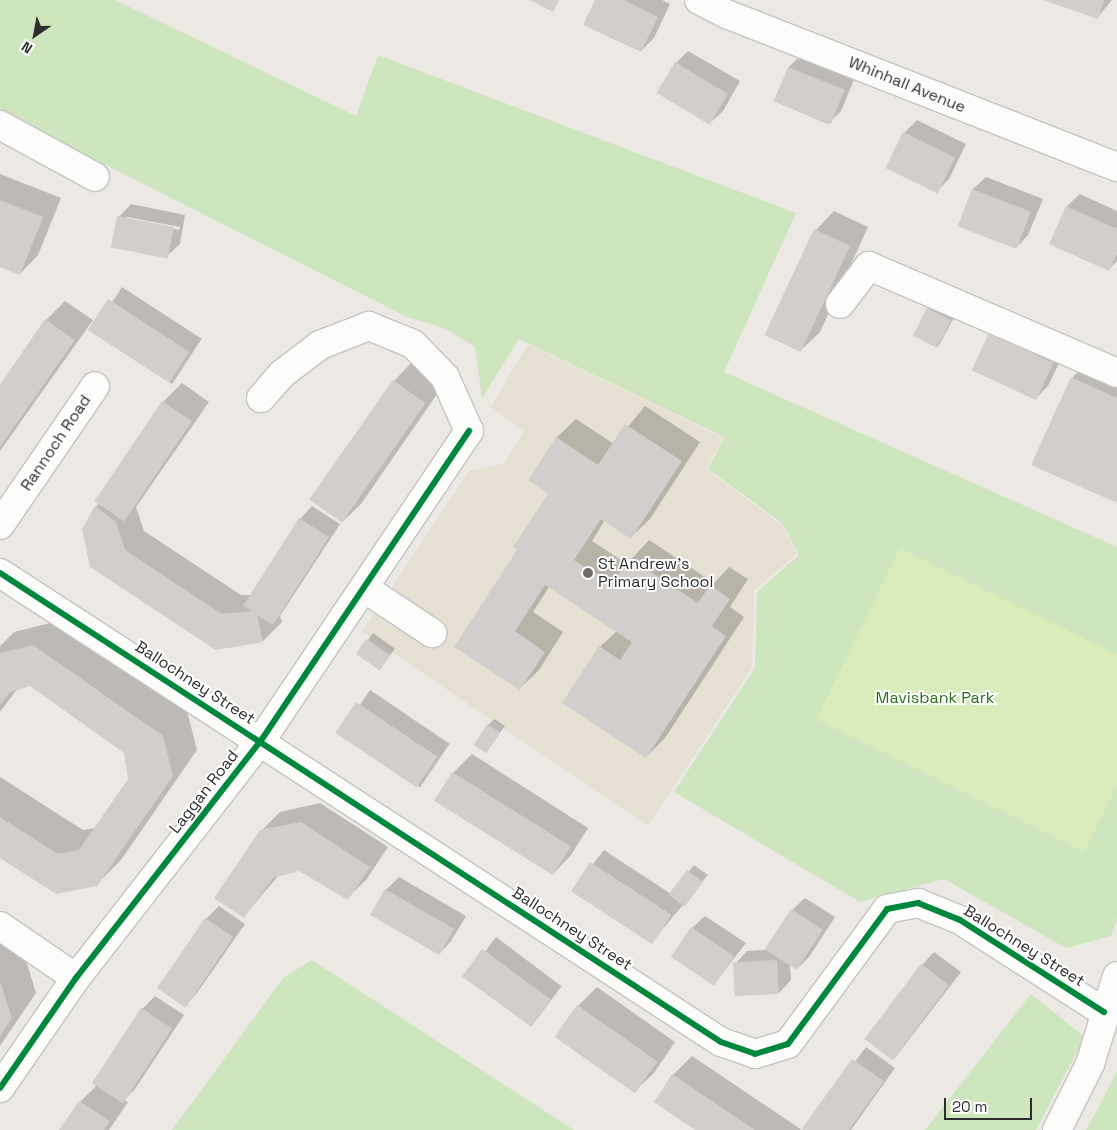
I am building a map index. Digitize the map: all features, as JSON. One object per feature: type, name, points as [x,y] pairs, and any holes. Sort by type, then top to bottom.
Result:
[{"type":"street","name":"Whinhall Avenue","points":[[699,0],[733,8],[1117,167]]},
{"type":"street","points":[[0,125],[95,178]]},
{"type":"street","points":[[840,304],[869,266],[1117,373]]},
{"type":"street","name":"Laggan Road","points":[[0,1088],[76,978],[260,742],[469,431],[445,377],[413,344],[369,326],[320,344],[282,374],[261,398]]},
{"type":"street","name":"Rannoch Road","points":[[0,525],[95,386]]},
{"type":"street","name":"Ballochney Street","points":[[0,573],[720,1042],[755,1054],[788,1044],[887,909],[918,903],[960,920],[1104,1012]]},
{"type":"street","points":[[364,588],[432,634]]},
{"type":"street","points":[[0,926],[76,978]]},
{"type":"street","points":[[1057,1130],[1090,1064],[1104,1012],[1117,976]]},
{"type":"shaded area","name":"St Andrew's Primary School","points":[[528,344],[723,438],[706,469],[782,525],[797,554],[754,591],[752,668],[648,826],[362,632],[469,471],[504,463],[524,431],[491,407]]},
{"type":"green space","name":"Mavisbank Park","points":[[0,0],[115,0],[356,116],[378,55],[796,213],[724,372],[1117,547],[1117,918],[1111,936],[1066,948],[944,879],[860,902],[674,792],[755,668],[757,592],[799,555],[782,523],[708,469],[724,437],[519,339],[482,398],[475,347],[446,329],[405,316],[88,156],[0,115]]},
{"type":"green space","points":[[900,548],[1117,655],[1117,785],[1084,852],[816,719]]},
{"type":"green space","points":[[312,960],[574,1130],[172,1130],[284,977]]},
{"type":"green space","points":[[1031,994],[1085,1037],[1036,1130],[925,1130]]},
{"type":"green space","points":[[1117,1071],[1117,1130],[1086,1130],[1102,1101]]},
{"type":"building","points":[[530,0],[559,0],[553,12]]},
{"type":"building","points":[[595,0],[624,0],[658,17],[641,52],[583,25]]},
{"type":"building","points":[[1043,0],[1104,0],[1098,19]]},
{"type":"building","points":[[675,62],[728,94],[710,125],[656,93]]},
{"type":"building","points":[[788,67],[845,90],[831,124],[774,101]]},
{"type":"building","points":[[903,132],[955,157],[938,193],[885,168]]},
{"type":"building","points":[[972,189],[1031,212],[1016,249],[958,226]]},
{"type":"building","points":[[0,200],[43,217],[20,275],[0,267]]},
{"type":"building","points":[[1066,206],[1117,229],[1117,254],[1109,271],[1049,244]]},
{"type":"building","points":[[117,216],[174,227],[168,258],[111,247]]},
{"type":"building","points":[[814,229],[850,246],[801,352],[765,335]]},
{"type":"building","points":[[108,299],[189,352],[169,383],[88,330]]},
{"type":"building","points":[[927,308],[951,320],[937,348],[913,336]]},
{"type":"building","points":[[45,319],[75,340],[0,447],[0,385]]},
{"type":"building","points":[[989,333],[1053,363],[1036,400],[972,370]]},
{"type":"building","points":[[1071,377],[1117,398],[1117,503],[1031,465]]},
{"type":"building","points":[[393,380],[426,403],[342,523],[309,500]]},
{"type":"building","points":[[162,401],[192,421],[124,521],[94,501]]},
{"type":"building","points":[[625,424],[682,461],[631,539],[601,519],[574,560],[612,585],[629,558],[698,603],[710,585],[730,599],[712,626],[726,636],[646,758],[562,703],[599,646],[620,660],[632,642],[545,585],[515,631],[545,652],[520,690],[454,647],[517,550],[513,547],[548,494],[528,480],[556,437],[598,465]]},
{"type":"building","points":[[95,506],[116,522],[125,550],[222,614],[252,611],[243,606],[299,518],[329,537],[273,625],[257,615],[263,642],[216,650],[90,567],[82,529]]},
{"type":"building","points":[[366,639],[390,655],[380,670],[356,654]]},
{"type":"building","points":[[33,645],[163,736],[173,776],[97,886],[56,894],[0,858],[0,817],[58,854],[79,850],[128,779],[124,753],[30,686],[10,692],[0,705],[0,653]]},
{"type":"building","points":[[356,702],[437,757],[417,787],[335,733]]},
{"type":"building","points":[[487,724],[500,732],[486,753],[474,745]]},
{"type":"building","points":[[452,772],[571,846],[553,875],[434,801]]},
{"type":"building","points":[[301,822],[370,867],[348,900],[299,871],[273,878],[244,918],[214,898],[260,830]]},
{"type":"building","points":[[590,862],[671,915],[652,944],[571,891]]},
{"type":"building","points":[[687,870],[703,882],[684,907],[668,895]]},
{"type":"building","points":[[385,889],[454,929],[439,955],[370,915]]},
{"type":"building","points":[[791,909],[823,930],[797,970],[765,949]]},
{"type":"building","points":[[205,918],[233,937],[186,1007],[157,988]]},
{"type":"building","points":[[691,927],[734,956],[714,986],[671,957]]},
{"type":"building","points":[[482,949],[551,999],[531,1026],[462,977]]},
{"type":"building","points":[[777,960],[779,994],[735,996],[733,962]]},
{"type":"building","points":[[921,964],[949,985],[892,1060],[864,1039]]},
{"type":"building","points":[[0,981],[12,1018],[0,1036]]},
{"type":"building","points":[[577,1005],[657,1061],[635,1093],[555,1037]]},
{"type":"building","points":[[141,1008],[172,1028],[123,1104],[92,1083]]},
{"type":"building","points":[[852,1059],[884,1081],[849,1130],[801,1130]]},
{"type":"building","points":[[672,1074],[755,1130],[695,1130],[654,1102]]},
{"type":"building","points":[[79,1101],[110,1121],[104,1130],[59,1130]]},
{"type":"cycle path","points":[[0,1088],[76,978],[260,742],[469,431]]},
{"type":"cycle path","points":[[0,573],[721,1042],[755,1054],[788,1044],[887,909],[918,903],[960,920],[1104,1012]]},
{"type":"place","name":"St Andrew's Primary School","points":[[588,573]]}]
